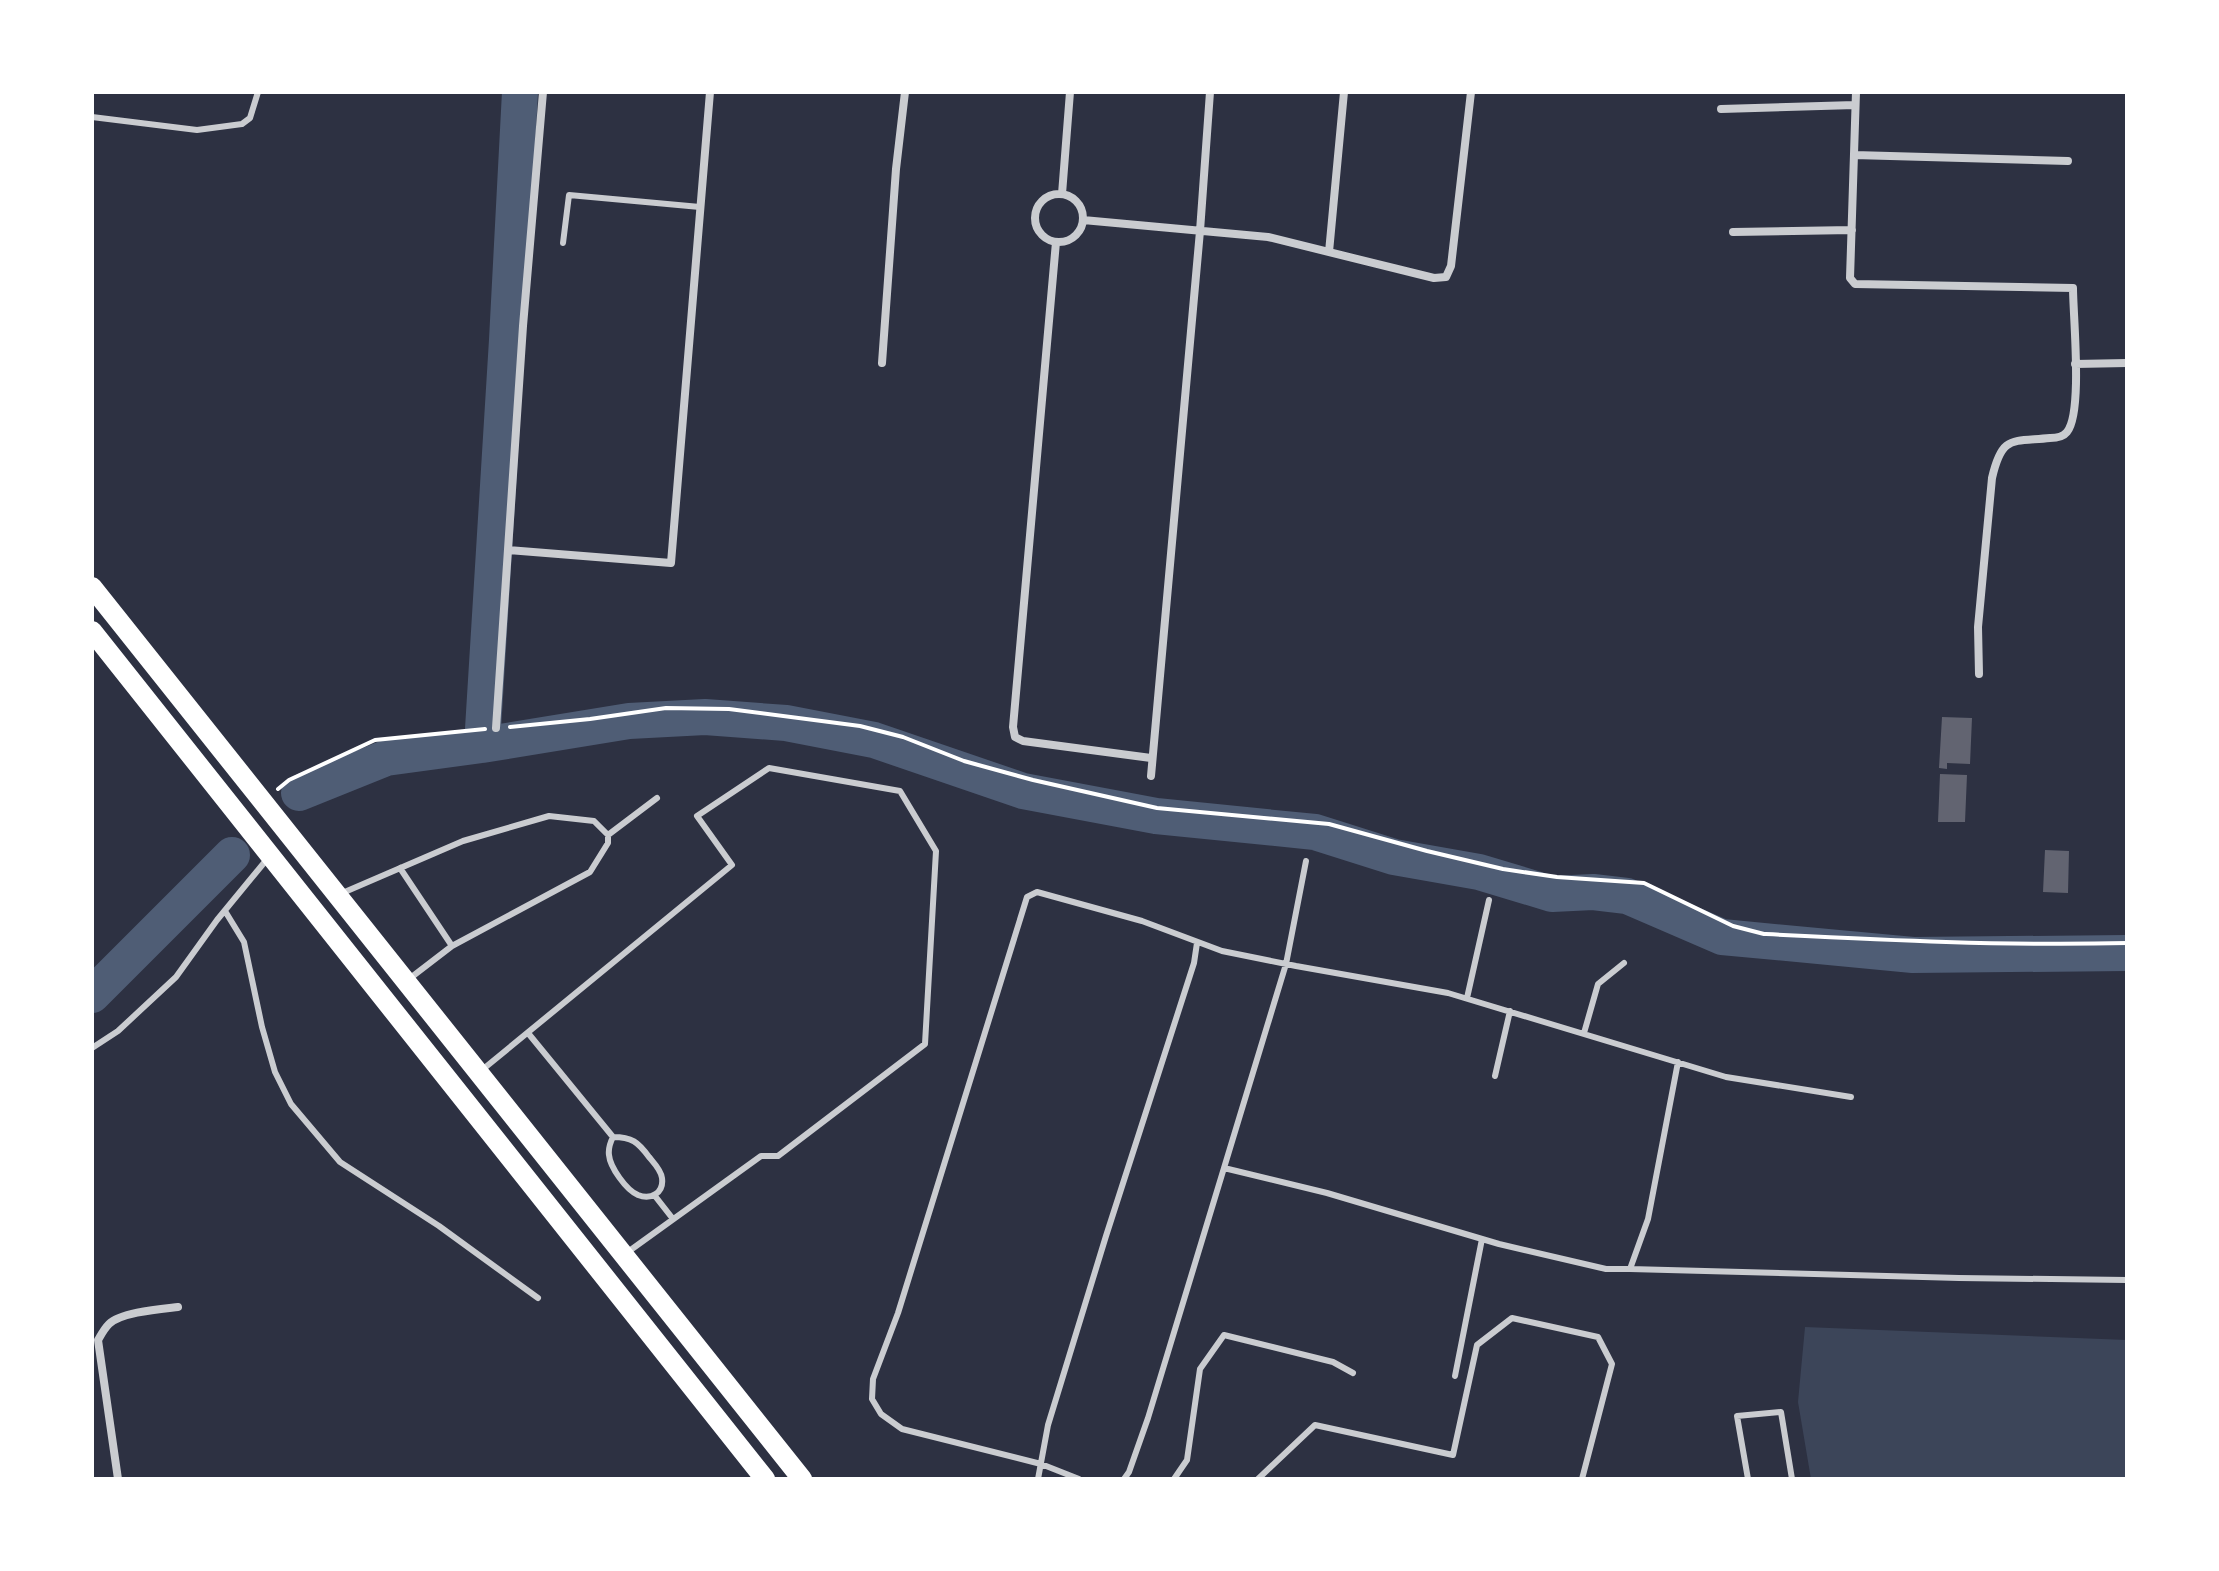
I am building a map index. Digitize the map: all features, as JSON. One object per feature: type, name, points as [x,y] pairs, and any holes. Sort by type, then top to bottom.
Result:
[{"type":"main road","points":[[92,587],[802,1479]]},
{"type":"main road","points":[[92,631],[765,1479]]},
{"type":"street","points":[[496,728],[523,326],[543,92]]},
{"type":"street","points":[[508,550],[671,563],[710,92]]},
{"type":"street","points":[[882,363],[896,169],[905,92]]},
{"type":"street","points":[[1062,194],[1070,92]]},
{"type":"street","points":[[1151,776],[1210,92]]},
{"type":"street","points":[[1329,252],[1344,92]]},
{"type":"street","points":[[1083,220],[1268,237],[1434,278],[1446,277],[1451,266],[1471,92]]},
{"type":"street","points":[[1856,92],[1850,278],[1855,284],[2073,288],[2077,378],[2073,416],[2068,431],[2058,438],[2014,440],[1997,456],[1992,478],[1979,612],[1979,674]]},
{"type":"street","points":[[1721,109],[1855,105]]},
{"type":"street","points":[[1854,155],[2068,161]]},
{"type":"street","points":[[1062,194],[1078,203],[1083,220],[1074,237],[1056,242],[1045,237],[1035,222],[1044,199],[1062,194]]},
{"type":"street","points":[[1733,232],[1852,230]]},
{"type":"street","points":[[1056,242],[1013,727],[1015,737],[1023,741],[1151,758]]},
{"type":"street","points":[[2075,364],[2127,363]]},
{"type":"street","points":[[118,1479],[98,1340],[114,1320],[142,1311],[178,1307]]},
{"type":"lane","points":[[92,117],[197,130],[242,124],[250,118],[258,92]]},
{"type":"lane","points":[[563,243],[569,195],[700,207]]},
{"type":"lane","points":[[479,1072],[732,865],[697,816],[769,768],[900,791],[936,851],[925,1044],[778,1156],[761,1156],[624,1254]]},
{"type":"lane","points":[[608,835],[657,798]]},
{"type":"lane","points":[[337,895],[463,841],[549,816],[594,821],[608,835],[608,843],[590,872],[452,946],[406,981]]},
{"type":"lane","points":[[92,1048],[118,1031],[176,977],[270,856]]},
{"type":"lane","points":[[1124,1479],[1148,1418],[1286,964],[1306,861]]},
{"type":"lane","points":[[400,868],[452,946]]},
{"type":"lane","points":[[1079,1479],[1041,1464],[902,1429],[881,1414],[872,1399],[873,1379],[898,1313],[1027,897],[1037,892],[1142,921],[1231,953],[1448,993],[1726,1077],[1851,1097]]},
{"type":"lane","points":[[1467,998],[1489,900]]},
{"type":"lane","points":[[225,911],[244,942],[275,1072],[291,1104],[340,1162],[439,1226],[538,1298]]},
{"type":"lane","points":[[1038,1479],[1048,1425],[1194,963],[1197,943]]},
{"type":"lane","points":[[1584,1033],[1598,984],[1624,963]]},
{"type":"lane","points":[[1495,1076],[1510,1011]]},
{"type":"lane","points":[[528,1033],[613,1137],[632,1139],[638,1143],[657,1167],[662,1175],[662,1184],[655,1196],[633,1193],[610,1163],[609,1150],[613,1137]]},
{"type":"lane","points":[[1630,1269],[1648,1219],[1678,1062]]},
{"type":"lane","points":[[1224,1168],[1327,1193],[1482,1239],[1606,1269],[2127,1280]]},
{"type":"lane","points":[[655,1196],[673,1219]]},
{"type":"lane","points":[[1455,1376],[1482,1239]]},
{"type":"lane","points":[[1258,1479],[1315,1425],[1453,1455],[1477,1345],[1512,1318],[1598,1337],[1612,1364],[1582,1479]]},
{"type":"lane","points":[[1174,1479],[1187,1460],[1200,1369],[1224,1335],[1333,1362],[1353,1373]]},
{"type":"lane","points":[[1748,1479],[1737,1416],[1781,1412],[1792,1479]]},
{"type":"path","points":[[496,728],[666,708],[729,709],[860,726],[903,737],[964,761],[1157,808],[1329,824],[1503,869],[1557,877],[1644,883],[1733,926],[1764,934],[1955,944],[2127,943]]},
{"type":"path","points":[[263,802],[289,780],[375,740],[470,731]]},
{"type":"shaded area","points":[[1805,1327],[2127,1340],[2127,1479],[1811,1479],[1798,1402]]},
{"type":"building","points":[[1942,717],[1972,718],[1970,764],[1947,763],[1947,769],[1939,768]]},
{"type":"building","points":[[1940,774],[1967,775],[1965,822],[1938,822]]},
{"type":"building","points":[[2045,850],[2069,851],[2068,893],[2043,892]]},
{"type":"waterway","points":[[482,745],[520,92]]},
{"type":"waterway","points":[[299,793],[386,758],[629,721],[705,717],[786,723],[874,740],[1023,791],[1156,816],[1315,832],[1394,857],[1479,872],[1552,894],[1593,892],[1627,896],[1722,937],[1913,955],[2127,953]]},
{"type":"waterway","points":[[92,995],[232,855]]}]
